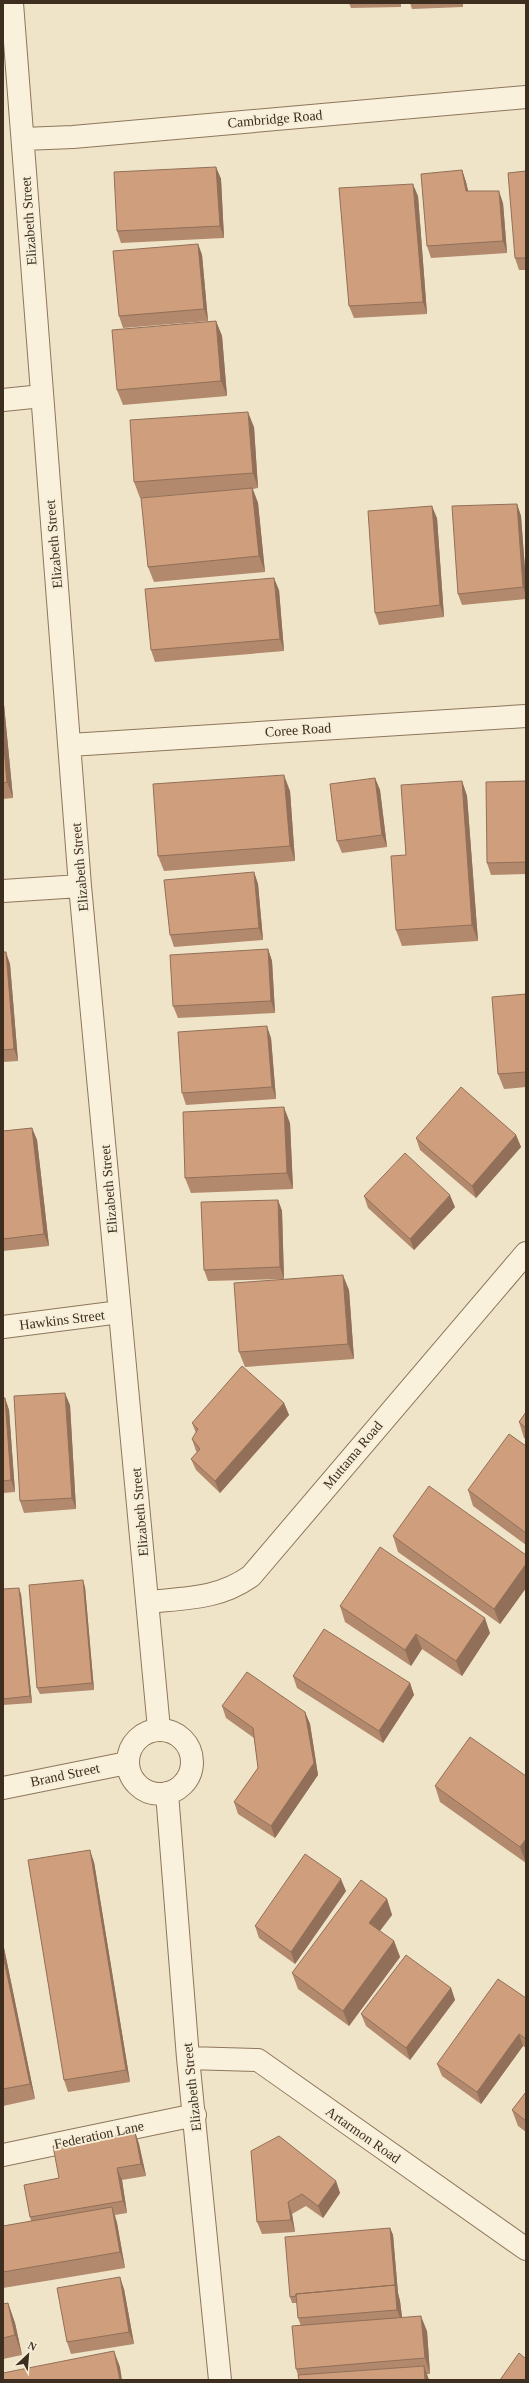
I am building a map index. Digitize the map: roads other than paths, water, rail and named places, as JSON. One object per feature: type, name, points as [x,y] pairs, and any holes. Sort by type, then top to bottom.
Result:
[{"type":"street","name":"Elizabeth Street","points":[[12,3],[80,886],[159,1729]]},
{"type":"street","name":"Cambridge Road","points":[[23,139],[526,97]]},
{"type":"street","points":[[3,400],[42,396]]},
{"type":"street","name":"Coree Road","points":[[70,745],[526,716]]},
{"type":"street","points":[[3,891],[80,886]]},
{"type":"street","name":"Muttama Road","points":[[148,1602],[211,1595],[235,1587],[251,1576],[526,1253]]},
{"type":"street","name":"Hawkins Street","points":[[3,1327],[120,1312]]},
{"type":"street","points":[[159,1729],[179,1735],[191,1752],[190,1773],[185,1782],[177,1789],[167,1793],[149,1792],[141,1787],[132,1777],[127,1763],[133,1744],[140,1736],[159,1729]]},
{"type":"street","name":"Brand Street","points":[[3,1788],[127,1763]]},
{"type":"street","name":"Elizabeth Street","points":[[167,1793],[188,2058],[195,2115],[220,2380]]},
{"type":"street","name":"Artarmon Road","points":[[188,2058],[258,2060],[526,2249]]},
{"type":"street","name":"Federation Lane","points":[[3,2155],[195,2115]]}]
